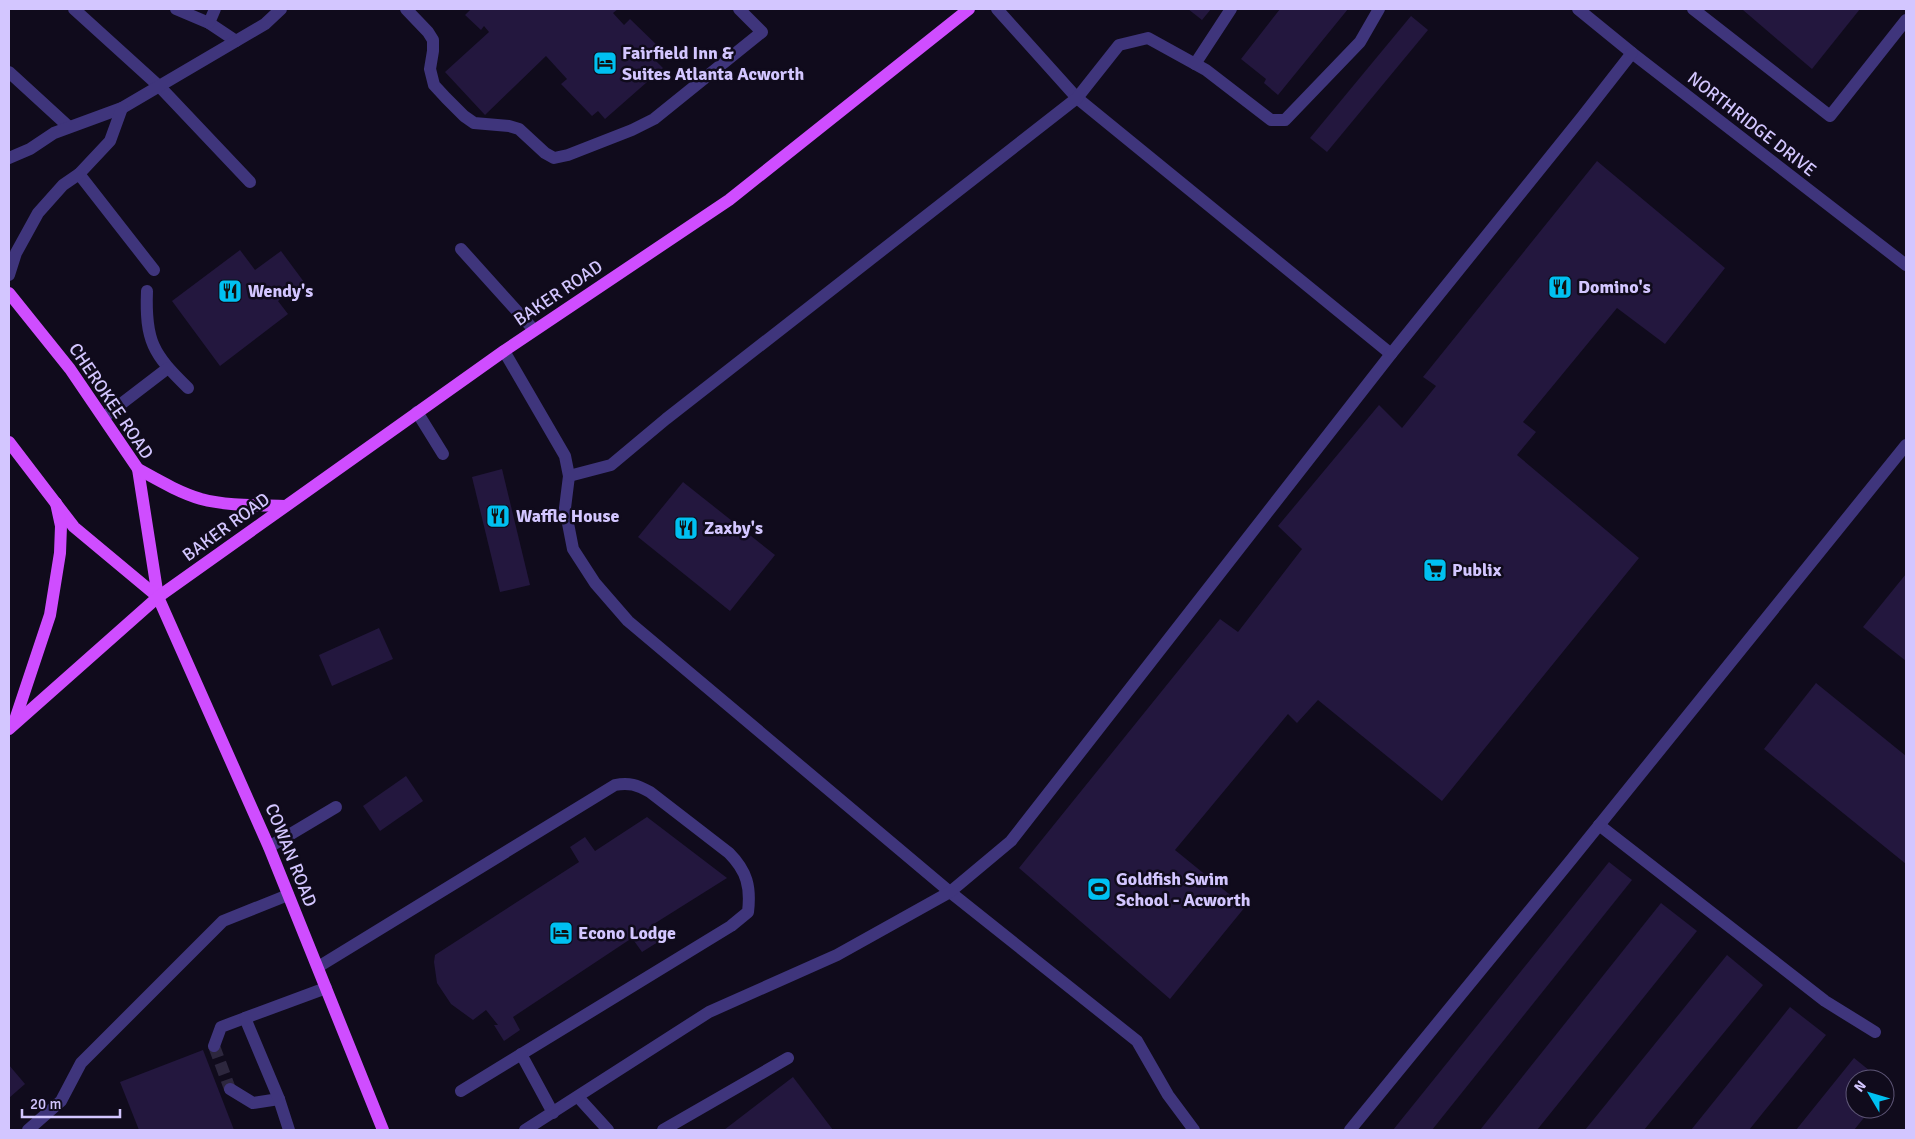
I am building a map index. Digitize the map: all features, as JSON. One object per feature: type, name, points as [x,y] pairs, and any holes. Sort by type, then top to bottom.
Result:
[{"type":"main road","name":"BAKER ROAD","points":[[11,727],[158,596],[534,330],[729,200],[969,9]]},
{"type":"main road","name":"CHEROKEE ROAD","points":[[9,293],[70,369],[138,469],[158,596]]},
{"type":"main road","points":[[9,442],[74,527],[158,596]]},
{"type":"main road","points":[[138,469],[171,488],[202,499],[230,503],[285,506]]},
{"type":"main road","points":[[11,727],[50,615],[60,553],[61,526],[56,503]]},
{"type":"main road","name":"COWAN ROAD","points":[[158,596],[269,847],[383,1130]]},
{"type":"street","points":[[74,9],[160,87],[250,182]]},
{"type":"street","points":[[176,9],[210,22],[236,41]]},
{"type":"street","points":[[210,22],[215,9]]},
{"type":"street","points":[[9,158],[30,149],[54,133],[122,108],[265,24],[281,9]]},
{"type":"street","points":[[406,9],[433,40],[431,78],[434,85],[446,98],[474,123],[519,128],[545,154],[554,158],[568,155],[632,130],[654,120],[671,107],[762,32],[739,9]]},
{"type":"street","points":[[997,9],[1078,98],[1391,354]]},
{"type":"street","points":[[1195,64],[1231,9]]},
{"type":"street","points":[[569,476],[611,465],[666,419],[1078,98],[1119,45],[1148,38],[1206,70],[1271,120],[1285,120],[1360,42],[1380,9]]},
{"type":"street","name":"NORTHRIDGE DRIVE","points":[[1578,9],[1906,265]]},
{"type":"street","points":[[1693,9],[1830,116],[1906,20]]},
{"type":"street","points":[[526,1130],[709,1012],[837,955],[950,892],[1011,841],[1391,354],[1632,53]]},
{"type":"street","points":[[9,72],[69,127]]},
{"type":"street","points":[[9,275],[16,253],[38,213],[64,185],[79,174],[110,142],[122,108]]},
{"type":"street","points":[[79,174],[154,270]]},
{"type":"street","points":[[461,249],[534,330]]},
{"type":"street","points":[[147,291],[146,311],[151,344],[168,368],[188,388]]},
{"type":"street","points":[[504,351],[565,456],[569,476],[565,508],[573,549],[594,584],[623,614],[950,892],[1137,1041],[1168,1095],[1194,1130]]},
{"type":"street","points":[[104,417],[168,368]]},
{"type":"street","points":[[417,412],[442,454]]},
{"type":"street","points":[[1350,1130],[1906,445]]},
{"type":"street","points":[[318,967],[615,785],[625,783],[636,784],[650,792],[738,862],[746,877],[750,896],[748,912],[731,926],[462,1091]]},
{"type":"street","points":[[269,847],[336,807]]},
{"type":"street","points":[[1599,825],[1825,1001],[1875,1032]]},
{"type":"street","points":[[28,1130],[61,1101],[81,1063],[223,921],[288,895]]},
{"type":"street","points":[[214,1046],[221,1027],[326,988]]},
{"type":"street","points":[[245,1018],[289,1130]]},
{"type":"street","points":[[522,1054],[553,1113]]},
{"type":"street","points":[[663,1130],[788,1058]]},
{"type":"street","points":[[230,1089],[253,1103],[278,1099]]},
{"type":"street","points":[[578,1097],[608,1130]]},
{"type":"building","name":"Fairfield Inn & Suites Atlanta Acworth","points":[[471,9],[618,9],[613,13],[624,25],[630,19],[661,49],[653,58],[663,68],[605,119],[598,111],[592,116],[561,84],[567,79],[546,56],[485,115],[445,72],[489,32],[484,26],[481,30],[465,15]]},
{"type":"building","points":[[1188,9],[1211,9],[1202,20]]},
{"type":"building","points":[[1280,9],[1348,9],[1278,95],[1264,83],[1266,79],[1241,59]]},
{"type":"building","points":[[1744,9],[1860,9],[1812,69]]},
{"type":"building","points":[[1411,16],[1428,30],[1327,152],[1310,138]]},
{"type":"building","points":[[1597,161],[1725,268],[1665,344],[1617,308],[1523,422],[1536,432],[1517,455],[1639,558],[1442,801],[1318,700],[1297,723],[1288,714],[1175,850],[1245,907],[1170,999],[1019,868],[1220,619],[1238,632],[1302,549],[1278,526],[1379,405],[1402,428],[1436,386],[1423,377]]},
{"type":"building","points":[[240,250],[255,270],[281,251],[304,282],[278,301],[288,314],[220,366],[172,301]]},
{"type":"building","points":[[502,469],[530,585],[500,592],[472,477]]},
{"type":"building","points":[[683,482],[775,555],[730,611],[638,537]]},
{"type":"building","points":[[1906,574],[1906,661],[1863,627]]},
{"type":"building","points":[[379,628],[393,659],[332,686],[319,655]]},
{"type":"building","points":[[1816,683],[1906,756],[1906,864],[1764,749]]},
{"type":"building","points":[[406,776],[423,801],[380,831],[363,806]]},
{"type":"building","name":"Econo Lodge","points":[[647,817],[727,878],[649,927],[658,942],[642,952],[632,938],[513,1017],[520,1030],[504,1041],[494,1025],[498,1025],[486,1010],[473,1020],[451,1004],[437,983],[435,955],[579,862],[570,847],[585,837],[595,851]]},
{"type":"building","points":[[1609,862],[1632,880],[1432,1130],[1393,1130]]},
{"type":"building","points":[[1661,903],[1697,931],[1537,1130],[1480,1130]]},
{"type":"building","points":[[1727,955],[1763,985],[1644,1130],[1585,1130]]},
{"type":"building","points":[[1790,1007],[1826,1035],[1749,1130],[1691,1130]]},
{"type":"building","points":[[203,1050],[234,1130],[139,1130],[120,1082]]},
{"type":"building","points":[[1854,1058],[1868,1069],[1845,1069]]},
{"type":"building","points":[[9,1065],[25,1084],[9,1098]]},
{"type":"building","points":[[1845,1069],[1845,1119],[1863,1119],[1854,1130],[1796,1130]]},
{"type":"building","points":[[793,1077],[833,1130],[724,1130]]},
{"type":"tunnel","points":[[214,1046],[230,1089]]},
{"type":"place","name":"Fairfield Inn & Suites Atlanta Acworth","points":[[605,63]]},
{"type":"place","name":"Domino's","points":[[1560,287]]},
{"type":"place","name":"Wendy's","points":[[230,291]]},
{"type":"place","name":"Waffle House","points":[[498,516]]},
{"type":"place","name":"Zaxby's","points":[[686,528]]},
{"type":"place","name":"Publix","points":[[1435,570]]},
{"type":"place","name":"Goldfish Swim School - Acworth","points":[[1099,889]]},
{"type":"place","name":"Econo Lodge","points":[[561,933]]}]
